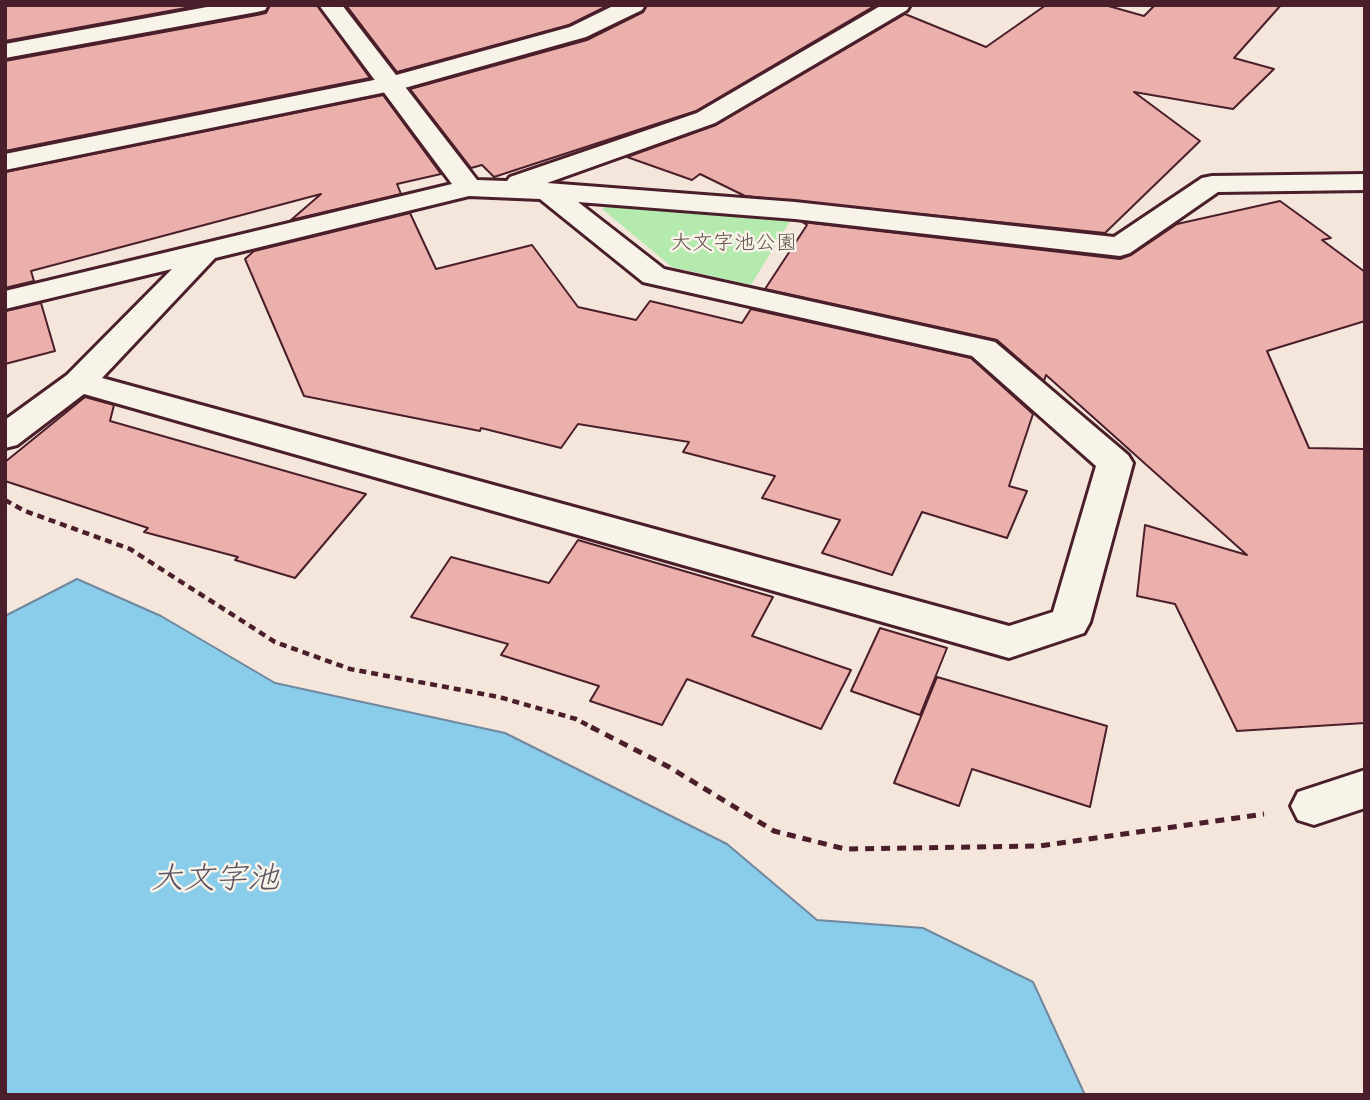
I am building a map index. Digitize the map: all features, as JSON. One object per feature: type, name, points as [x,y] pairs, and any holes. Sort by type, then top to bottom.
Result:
[{"type":"street","points":[[5,51],[257,5]]},
{"type":"street","points":[[330,5],[470,188]]},
{"type":"street","points":[[5,162],[392,83],[578,32],[634,5]]},
{"type":"street","points":[[501,189],[706,118],[900,5]]},
{"type":"street","points":[[5,300],[470,188],[547,191],[844,215],[1120,247],[1212,184],[1365,182]]},
{"type":"street","points":[[79,382],[1009,642],[1070,622],[1115,463],[983,349],[654,276],[547,191]]},
{"type":"street","points":[[5,437],[79,382],[204,254]]},
{"type":"street","points":[[1314,806],[1365,789]]},
{"type":"path","points":[[5,500],[25,511],[130,548],[275,642],[350,669],[499,697],[576,719],[669,767],[774,831],[845,849],[1040,846],[1314,806]]},
{"type":"green space","name":"大文字池公園","points":[[610,203],[793,216],[751,285],[672,267],[602,209]]},
{"type":"water","name":"大文字池","points":[[77,579],[161,616],[275,683],[505,733],[727,844],[817,920],[923,928],[1033,982],[1085,1095],[5,1095],[5,616]]},
{"type":"building","points":[[5,5],[202,5],[5,41]]},
{"type":"building","points":[[270,5],[317,5],[370,78],[5,151],[5,61],[257,15],[266,13]]},
{"type":"building","points":[[346,5],[609,5],[569,25],[397,72]]},
{"type":"building","points":[[647,5],[876,5],[696,111],[494,177],[482,165],[471,168],[410,89],[587,40],[643,12]]},
{"type":"building","points":[[1046,5],[1105,5],[1144,16],[1155,5],[1281,5],[1234,58],[1274,69],[1233,109],[1134,92],[1200,141],[1105,233],[745,196],[700,174],[692,180],[627,157],[716,125],[905,14],[986,47]]},
{"type":"building","points":[[383,95],[441,174],[397,184],[401,194],[291,220],[321,194],[31,271],[34,281],[5,288],[5,172]]},
{"type":"building","points":[[1280,201],[1331,238],[1322,240],[1365,272],[1365,321],[1267,351],[1309,448],[1365,449],[1365,723],[1237,731],[1175,604],[1137,596],[1145,525],[1247,555],[1046,375],[1044,381],[997,340],[765,289],[807,225],[802,222],[1120,259],[1131,255],[1177,224]]},
{"type":"building","points":[[410,213],[436,269],[532,245],[578,307],[636,320],[650,301],[742,323],[751,309],[971,358],[1033,414],[1009,486],[1027,491],[1007,538],[922,512],[892,575],[822,553],[840,520],[762,498],[775,476],[683,452],[689,442],[578,424],[561,448],[481,428],[480,431],[304,396],[245,259],[254,251]]},
{"type":"building","points":[[41,303],[55,351],[5,364],[5,311]]},
{"type":"building","points":[[85,397],[114,405],[110,421],[366,494],[295,578],[235,560],[238,557],[144,532],[148,528],[5,481],[5,462]]},
{"type":"building","points":[[578,540],[773,597],[752,636],[851,670],[821,729],[687,679],[662,725],[590,701],[599,686],[501,655],[508,644],[411,617],[451,557],[549,583]]},
{"type":"building","points":[[880,628],[947,648],[920,715],[851,691]]},
{"type":"building","points":[[937,677],[1107,726],[1090,807],[972,769],[959,806],[894,783]]}]
